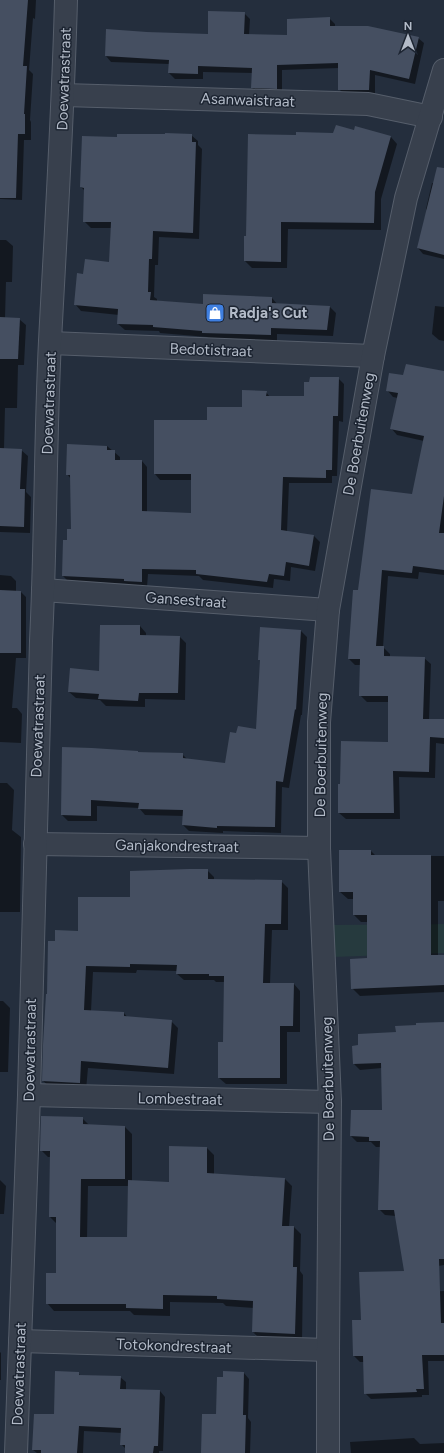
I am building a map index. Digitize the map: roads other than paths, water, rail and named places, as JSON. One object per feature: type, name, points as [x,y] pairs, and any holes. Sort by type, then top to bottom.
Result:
[{"type":"street","name":"Doewatrastraat","points":[[16,1453],[29,1095],[50,343],[64,95],[66,0]]},
{"type":"street","name":"De Boerbuitenweg","points":[[328,1453],[330,1102],[319,848],[319,722],[328,610],[373,356],[406,198],[444,70]]},
{"type":"street","name":"Asanwaistraat","points":[[64,95],[368,104],[431,117]]},
{"type":"street","name":"Bedotistraat","points":[[50,343],[373,356]]},
{"type":"street","name":"Gansestraat","points":[[44,590],[328,610]]},
{"type":"street","name":"Ganjakondrestraat","points":[[35,844],[319,848]]},
{"type":"street","name":"Lombestraat","points":[[29,1095],[330,1102]]},
{"type":"street","name":"Totokondrestraat","points":[[20,1341],[328,1350]]},
{"type":"place","name":"Radja's Cut","points":[[215,313]]}]
